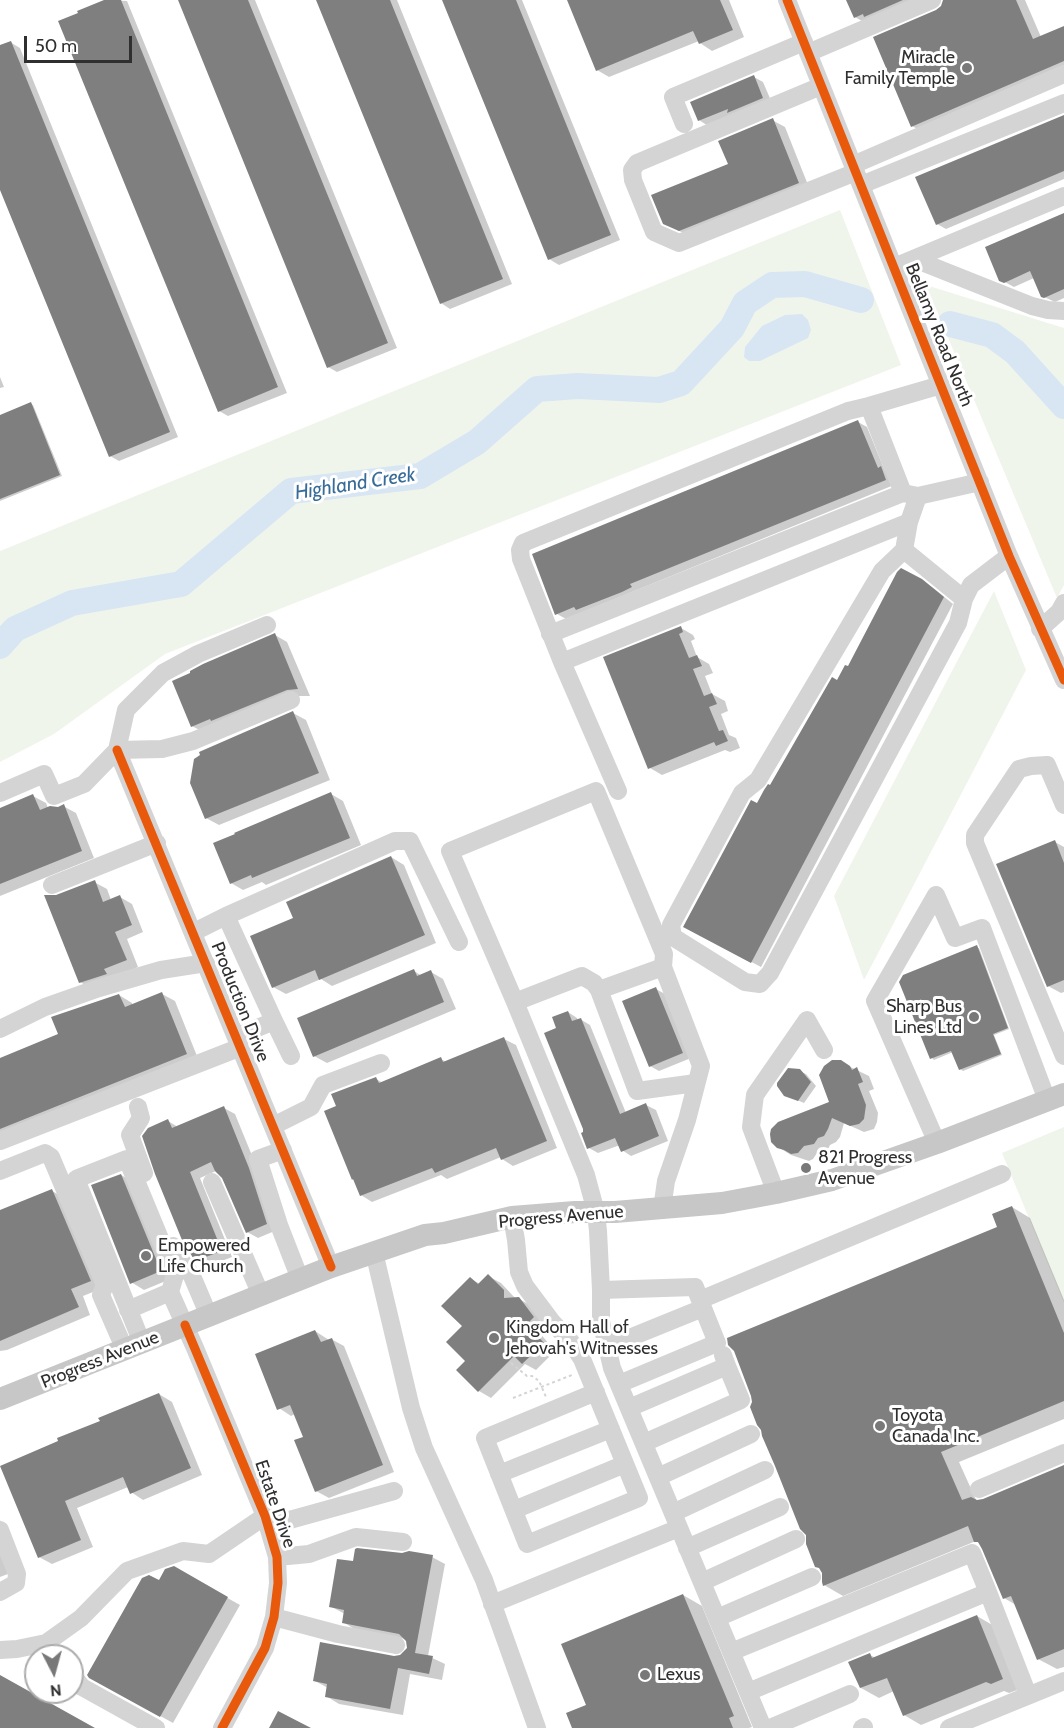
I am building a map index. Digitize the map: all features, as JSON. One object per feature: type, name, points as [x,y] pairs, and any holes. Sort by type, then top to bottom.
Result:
[{"type":"main road","name":"Progress Avenue","points":[[0,1399],[331,1267],[425,1235],[444,1233],[512,1217],[662,1209],[723,1203],[776,1193],[832,1180],[1056,1097]]},
{"type":"street","name":"Bellamy Road North","points":[[787,0],[1009,556],[1064,679]]},
{"type":"street","points":[[684,124],[673,97],[932,0]]},
{"type":"street","points":[[857,174],[1064,74]]},
{"type":"street","points":[[821,86],[637,163],[632,170],[632,175],[654,232],[679,243],[857,174],[1064,103]]},
{"type":"street","points":[[894,267],[1064,196]]},
{"type":"street","points":[[914,259],[1032,306],[1064,311]]},
{"type":"street","points":[[618,791],[550,634],[521,559],[520,550],[523,543],[848,411],[941,385]]},
{"type":"street","points":[[869,406],[910,494],[909,522],[904,550],[882,571],[758,780],[742,793],[671,925],[673,937],[746,982],[760,984],[770,973],[958,623],[964,599],[971,585],[1009,556]]},
{"type":"street","points":[[550,634],[910,494],[980,482]]},
{"type":"street","points":[[562,662],[909,522]]},
{"type":"street","points":[[904,550],[964,599]]},
{"type":"street","points":[[1041,629],[1059,612],[1064,603]]},
{"type":"street","points":[[0,793],[44,774],[54,796],[84,784],[117,750],[126,710],[163,673],[198,654],[267,625]]},
{"type":"street","points":[[117,750],[162,749],[193,741],[291,700]]},
{"type":"street","name":"Production Drive","points":[[117,750],[331,1267]]},
{"type":"street","points":[[1064,804],[1047,765],[1031,765],[1019,769],[975,835],[975,843],[1064,1056]]},
{"type":"street","points":[[662,1209],[666,1181],[687,1120],[701,1066],[663,967],[664,954],[596,791],[450,851],[515,1002],[585,1175],[596,1212],[599,1238],[601,1321],[612,1368],[763,1728]]},
{"type":"street","points":[[194,932],[395,841],[410,841],[459,942]]},
{"type":"street","points":[[52,885],[157,843]]},
{"type":"street","points":[[937,1143],[874,1001],[936,895],[955,939],[982,928],[1056,1097]]},
{"type":"street","points":[[226,916],[291,1056]]},
{"type":"street","points":[[0,1029],[45,1007],[99,988],[161,970],[206,963]]},
{"type":"street","points":[[599,990],[663,967]]},
{"type":"street","points":[[515,1002],[582,976],[594,983],[599,990],[638,1091],[696,1083]]},
{"type":"street","points":[[0,1141],[238,1042],[274,1020]]},
{"type":"street","points":[[776,1193],[751,1127],[755,1095],[807,1020],[824,1050]]},
{"type":"street","points":[[273,1126],[310,1107],[323,1085],[381,1063]]},
{"type":"street","points":[[138,1107],[141,1118],[130,1135],[175,1252],[192,1276],[209,1316]]},
{"type":"street","points":[[283,1150],[258,1159],[279,1225],[300,1279]]},
{"type":"street","points":[[0,1171],[45,1153],[51,1157],[105,1285],[101,1295],[133,1346]]},
{"type":"street","points":[[128,1310],[170,1292],[175,1275],[128,1159],[76,1179],[128,1310],[133,1346]]},
{"type":"street","points":[[607,1347],[1002,1174]]},
{"type":"street","points":[[212,1182],[261,1295]]},
{"type":"street","points":[[512,1217],[519,1272],[525,1286],[582,1359],[596,1392],[639,1498],[527,1544],[485,1438],[596,1392]]},
{"type":"street","points":[[374,1252],[411,1408],[424,1448],[484,1580],[537,1728]]},
{"type":"street","points":[[601,1290],[695,1287],[741,1400],[644,1443]]},
{"type":"street","name":"Estate Drive","points":[[170,1292],[267,1521],[277,1557],[278,1583],[274,1617],[266,1648],[222,1728]]},
{"type":"street","points":[[619,1384],[717,1343]]},
{"type":"street","points":[[629,1408],[727,1366]]},
{"type":"street","points":[[499,1474],[611,1429]]},
{"type":"street","points":[[658,1476],[752,1434]]},
{"type":"street","points":[[979,1489],[1064,1453]]},
{"type":"street","points":[[514,1510],[625,1464]]},
{"type":"street","points":[[492,1604],[676,1521],[765,1470]]},
{"type":"street","points":[[56,1644],[127,1571],[183,1551],[209,1554],[267,1521],[394,1491]]},
{"type":"street","points":[[687,1548],[780,1507]]},
{"type":"street","points":[[0,1530],[17,1574],[16,1583],[0,1592]]},
{"type":"street","points":[[277,1557],[309,1554],[356,1537],[403,1542]]},
{"type":"street","points":[[702,1582],[796,1539]]},
{"type":"street","points":[[731,1652],[972,1553],[1028,1695]]},
{"type":"street","points":[[717,1618],[812,1577]]},
{"type":"street","points":[[748,1692],[988,1592]]},
{"type":"street","points":[[274,1617],[338,1634],[396,1645]]},
{"type":"street","points":[[0,1650],[24,1649]]},
{"type":"street","points":[[949,1728],[1064,1681]]},
{"type":"street","points":[[84,1688],[156,1728]]},
{"type":"street","points":[[770,1728],[850,1694]]},
{"type":"path","points":[[511,1363],[526,1376],[532,1376],[539,1381],[552,1410]]},
{"type":"path","points":[[513,1398],[573,1375]]},
{"type":"shaded area","points":[[840,210],[901,365],[165,654],[54,734],[0,762],[0,551]]},
{"type":"shaded area","points":[[926,285],[1064,328],[1064,585],[1057,598]]},
{"type":"shaded area","points":[[994,591],[1026,670],[864,980],[834,896]]},
{"type":"shaded area","points":[[1064,1127],[1064,1303],[1002,1153]]},
{"type":"water","points":[[802,314],[808,320],[811,330],[808,338],[760,361],[749,361],[744,357],[745,347],[762,326],[785,315]]},
{"type":"building","points":[[104,0],[121,0],[278,387],[218,412],[58,21]]},
{"type":"building","points":[[178,0],[248,0],[388,343],[327,368]]},
{"type":"building","points":[[316,0],[390,0],[503,279],[440,304]]},
{"type":"building","points":[[442,0],[516,0],[611,235],[548,260]]},
{"type":"building","points":[[567,0],[720,0],[733,30],[699,44],[693,31],[596,71]]},
{"type":"building","points":[[846,0],[903,0],[864,17],[863,14],[854,18]]},
{"type":"building","name":"Miracle Family Temple","points":[[943,0],[1016,0],[1033,39],[1064,26],[1064,61],[911,127],[873,37],[936,10],[941,6]]},
{"type":"building","points":[[11,41],[170,432],[109,457],[0,190],[0,45]]},
{"type":"building","points":[[754,75],[763,98],[727,113],[728,109],[698,121],[690,102]]},
{"type":"building","points":[[1064,115],[1064,171],[936,225],[915,177]]},
{"type":"building","points":[[773,118],[799,183],[679,231],[663,224],[651,195],[728,164],[718,141]]},
{"type":"building","points":[[1064,213],[1064,289],[1044,298],[1041,297],[1030,271],[1004,283],[999,281],[985,247]]},
{"type":"building","points":[[31,402],[60,475],[0,499],[0,415]]},
{"type":"building","points":[[858,420],[878,468],[881,466],[886,480],[630,584],[632,587],[622,592],[576,610],[574,607],[555,615],[532,554]]},
{"type":"building","points":[[901,568],[922,579],[944,597],[751,963],[683,927],[751,800],[757,803],[768,784],[770,785],[832,677],[837,680],[845,665],[848,666]]},
{"type":"building","points":[[681,626],[683,632],[679,634],[689,658],[697,655],[702,666],[693,669],[704,696],[712,693],[717,704],[709,707],[719,731],[723,730],[728,741],[716,746],[714,742],[648,769],[603,657]]},
{"type":"building","points":[[275,633],[298,689],[287,690],[191,727],[172,681],[203,664]]},
{"type":"building","points":[[293,711],[319,773],[205,819],[190,783],[194,759],[200,755],[199,752]]},
{"type":"building","points":[[331,792],[350,838],[252,878],[251,875],[230,884],[213,843]]},
{"type":"building","points":[[33,794],[40,810],[64,804],[82,851],[0,884],[0,808]]},
{"type":"building","points":[[1055,840],[1064,863],[1064,980],[1047,987],[996,864]]},
{"type":"building","points":[[391,856],[425,935],[319,980],[315,970],[272,988],[250,936],[293,918],[286,902]]},
{"type":"building","points":[[95,880],[103,902],[120,895],[132,925],[115,932],[127,960],[104,969],[107,974],[79,983],[44,895],[56,895]]},
{"type":"building","points":[[977,945],[1008,1028],[993,1034],[1001,1054],[959,1070],[951,1051],[930,1059],[899,982],[903,975]]},
{"type":"building","points":[[414,969],[417,976],[431,970],[444,1002],[313,1057],[297,1018]]},
{"type":"building","points":[[656,987],[683,1053],[649,1067],[622,1001]]},
{"type":"building","points":[[162,992],[187,1054],[0,1129],[0,1058],[58,1034],[51,1017],[119,994],[125,1007]]},
{"type":"building","points":[[568,1011],[572,1021],[581,1018],[620,1114],[646,1103],[659,1136],[621,1152],[615,1138],[587,1149],[581,1133],[583,1129],[544,1033],[556,1028],[552,1017]]},
{"type":"building","points":[[504,1037],[547,1141],[501,1160],[496,1148],[435,1173],[432,1168],[360,1196],[324,1111],[336,1106],[331,1094],[376,1077],[379,1083],[441,1057],[443,1062]]},
{"type":"building","points":[[832,1060],[841,1060],[852,1070],[857,1067],[863,1082],[858,1084],[866,1105],[864,1119],[859,1124],[850,1126],[832,1118],[824,1136],[818,1138],[814,1144],[804,1146],[798,1153],[791,1154],[777,1148],[771,1142],[770,1134],[771,1129],[778,1122],[829,1102],[819,1075],[824,1066]]},
{"type":"building","points":[[788,1068],[800,1069],[811,1082],[798,1101],[784,1096],[777,1086]]},
{"type":"building","points":[[224,1106],[249,1168],[267,1224],[246,1233],[222,1178],[215,1171],[211,1162],[190,1172],[222,1251],[195,1261],[182,1240],[142,1136],[148,1128],[168,1119],[172,1128]]},
{"type":"building","points":[[121,1174],[161,1271],[130,1284],[91,1185]]},
{"type":"building","points":[[52,1189],[91,1281],[71,1289],[79,1307],[0,1341],[0,1210]]},
{"type":"building","name":"Toyota Canada Inc.","points":[[1012,1206],[1064,1333],[1064,1401],[941,1452],[962,1500],[971,1497],[977,1500],[983,1499],[1064,1465],[1064,1649],[1037,1660],[1011,1596],[1003,1599],[982,1549],[978,1542],[974,1542],[968,1526],[823,1586],[822,1573],[819,1568],[815,1567],[806,1544],[806,1535],[800,1529],[757,1425],[750,1407],[751,1396],[727,1338],[997,1227],[992,1214]]},
{"type":"building","name":"Kingdom Hall of Jehovah's Witnesses","points":[[488,1274],[504,1290],[504,1298],[519,1297],[534,1317],[527,1324],[544,1343],[522,1364],[514,1356],[478,1392],[456,1370],[465,1361],[446,1342],[462,1326],[441,1306],[470,1277],[478,1284]]},
{"type":"building","points":[[315,1330],[321,1342],[332,1338],[383,1465],[315,1492],[294,1440],[303,1437],[290,1405],[277,1410],[255,1354]]},
{"type":"building","points":[[159,1393],[191,1468],[130,1494],[123,1477],[65,1501],[81,1540],[38,1558],[0,1466],[58,1441],[57,1438],[100,1421],[98,1418]]},
{"type":"building","points":[[357,1548],[433,1555],[415,1653],[433,1656],[429,1674],[398,1668],[390,1709],[325,1697],[327,1684],[313,1681],[320,1642],[394,1656],[400,1655],[407,1648],[406,1641],[399,1634],[342,1623],[344,1610],[329,1607],[337,1559],[353,1561]]},
{"type":"building","points":[[174,1566],[228,1597],[160,1717],[87,1675],[142,1578],[149,1575],[159,1580],[165,1569]]},
{"type":"building","name":"Lexus","points":[[683,1594],[734,1716],[729,1718],[733,1728],[572,1728],[566,1713],[586,1705],[561,1644]]},
{"type":"building","points":[[977,1615],[1003,1679],[991,1684],[986,1682],[903,1716],[887,1678],[860,1688],[848,1662],[870,1653],[872,1658]]},
{"type":"building","points":[[0,1675],[24,1688],[24,1704],[52,1704],[95,1728],[0,1728]]},
{"type":"building","points":[[278,1711],[311,1728],[269,1728]]},
{"type":"waterway","name":"Highland Creek","points":[[0,646],[15,629],[72,603],[181,584],[291,491],[420,476],[477,442],[537,389],[578,386],[659,390],[681,383],[732,328],[745,303],[772,285],[805,284],[861,300]]},
{"type":"waterway","name":"Highland Creek","points":[[950,324],[992,335],[1015,352],[1064,406]]},
{"type":"cycle path","points":[[787,0],[1009,556],[1064,680]]},
{"type":"cycle path","points":[[117,750],[331,1267]]},
{"type":"cycle path","points":[[185,1325],[265,1516],[277,1557],[278,1583],[274,1617],[265,1648],[222,1728]]},
{"type":"place","name":"Miracle Family Temple","points":[[967,68]]},
{"type":"place","name":"Sharp Bus Lines Ltd","points":[[974,1017]]},
{"type":"place","name":"821 Progress Avenue","points":[[806,1168]]},
{"type":"place","name":"Empowered Life Church","points":[[146,1256]]},
{"type":"place","name":"Kingdom Hall of Jehovah's Witnesses","points":[[494,1338]]},
{"type":"place","name":"Toyota Canada Inc.","points":[[880,1426]]},
{"type":"place","name":"Lexus","points":[[645,1675]]}]
